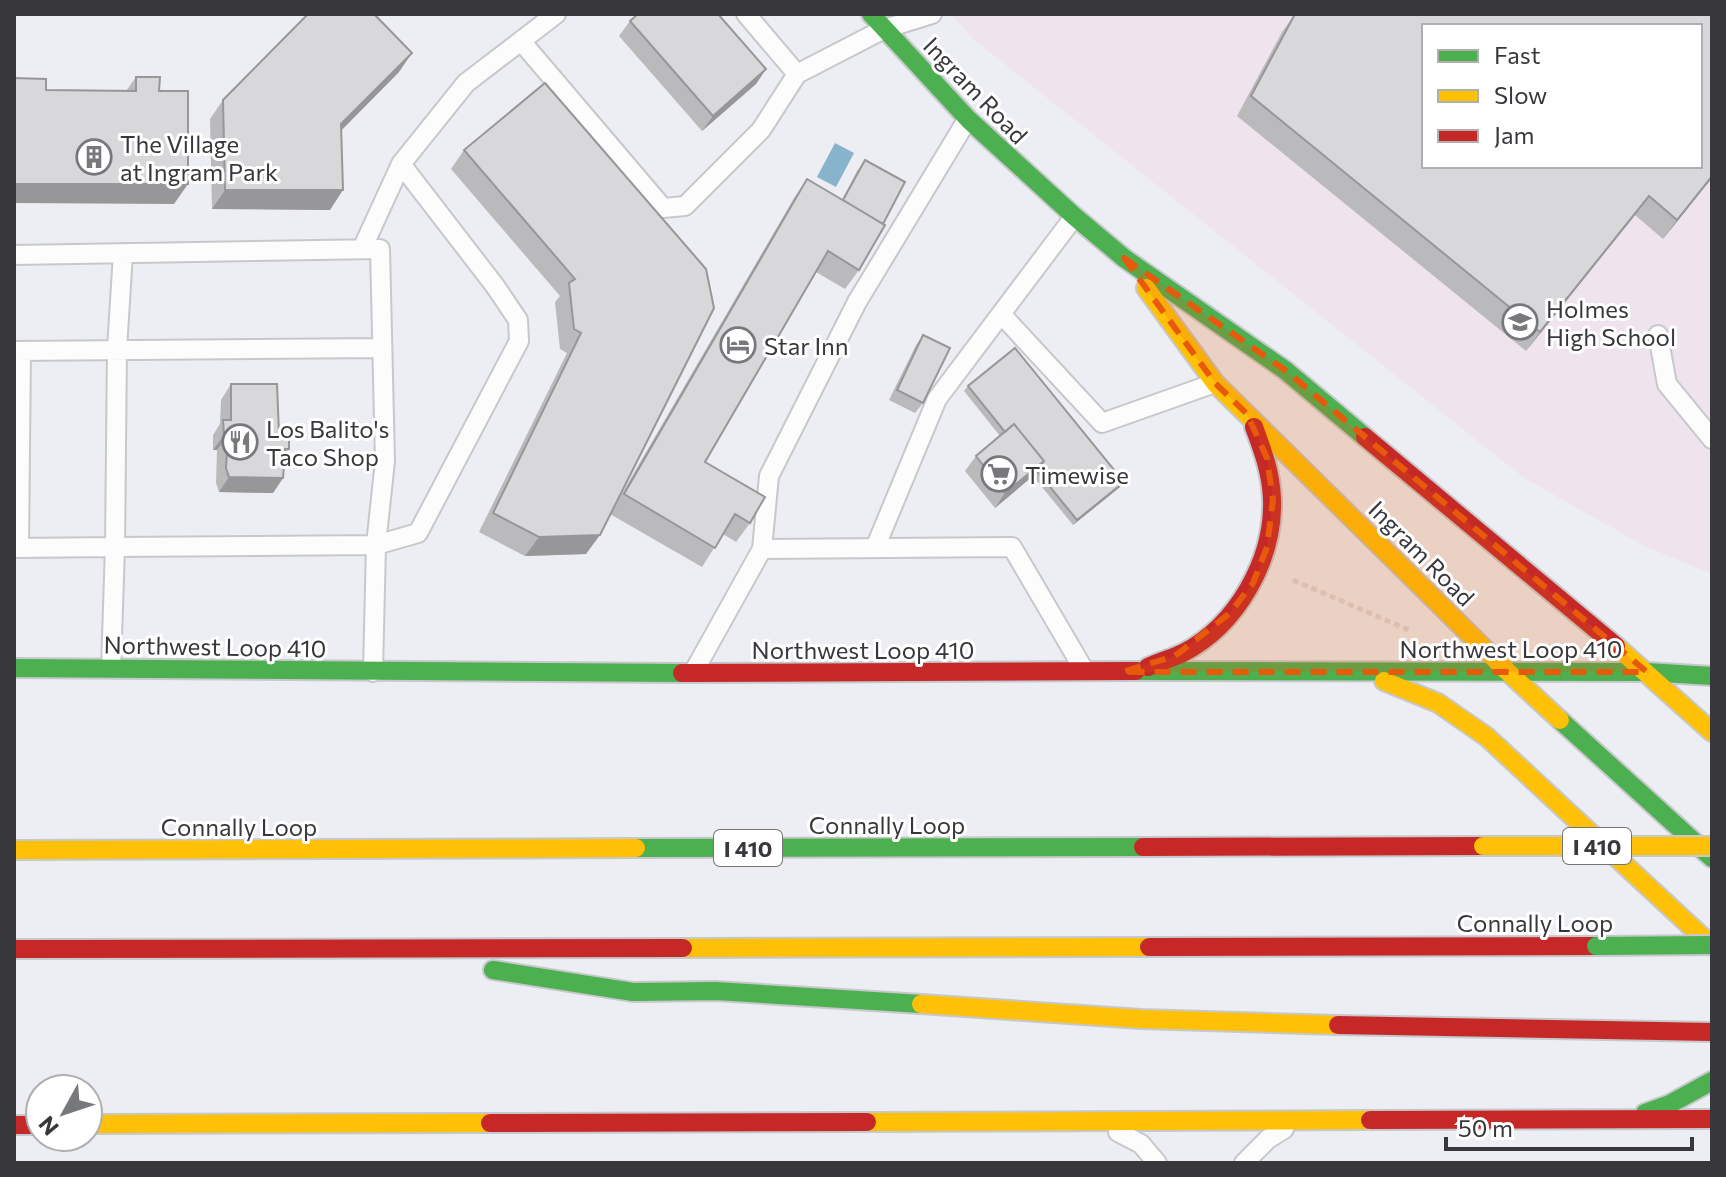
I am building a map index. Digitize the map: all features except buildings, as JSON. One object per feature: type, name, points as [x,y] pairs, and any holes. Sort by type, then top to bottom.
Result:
[{"type":"main road","name":"Ingram Road","points":[[871,14],[890,21],[968,119],[1074,216],[1124,258],[1285,370],[1647,672],[1712,732]]},
{"type":"main road","name":"Ingram Road","points":[[1124,258],[1215,383],[1508,672],[1712,858]]},
{"type":"main road","points":[[1122,672],[1161,663],[1192,646],[1230,613],[1253,583],[1267,547],[1273,500],[1267,458],[1247,414]]},
{"type":"main road","name":"Northwest Loop 410","points":[[14,668],[693,674],[1322,670],[1647,672],[1712,676]]},
{"type":"main road","points":[[1322,670],[1399,685],[1422,694],[1463,718],[1517,762],[1712,946]]},
{"type":"main road","name":"Connally Loop","points":[[14,850],[1712,846]]},
{"type":"main road","name":"Connally Loop","points":[[14,949],[1712,946]]},
{"type":"main road","points":[[353,949],[633,992],[716,991],[1156,1020],[1712,1032]]},
{"type":"main road","points":[[1624,1119],[1670,1104],[1712,1081]]},
{"type":"main road","points":[[104,1124],[1712,1119]]},
{"type":"lane","points":[[362,249],[401,164],[466,83],[556,14]]},
{"type":"lane","points":[[746,14],[797,74]]},
{"type":"lane","points":[[521,41],[663,208],[685,206],[761,130],[797,74],[890,21],[932,14]]},
{"type":"lane","points":[[693,674],[762,549],[769,476],[857,302],[968,119]]},
{"type":"lane","points":[[382,348],[18,351],[16,548],[376,545],[418,533],[519,341],[518,320],[511,308],[401,164]]},
{"type":"lane","points":[[875,548],[937,399],[1074,216]]},
{"type":"lane","points":[[14,255],[380,249],[385,461],[376,545],[373,672]]},
{"type":"lane","points":[[111,668],[117,349],[123,253]]},
{"type":"lane","points":[[1001,314],[1102,423],[1215,383]]},
{"type":"lane","points":[[1658,335],[1667,384],[1712,439]]},
{"type":"lane","points":[[762,549],[1012,547],[1085,672]]},
{"type":"lane","points":[[1244,1163],[1268,1139],[1306,1120]]},
{"type":"lane","points":[[1085,1121],[1127,1135],[1141,1144],[1157,1163]]},
{"type":"path","points":[[1292,580],[1409,631]]},
{"type":"highlighted area","points":[[1124,258],[1285,370],[1647,672],[1122,672],[1175,656],[1230,613],[1253,583],[1267,547],[1273,500],[1267,458],[1247,414],[1215,383]]},
{"type":"shaded area","name":"Holmes High School","points":[[951,14],[1712,14],[1712,574],[1646,547],[1524,478],[972,38]]},
{"type":"water","points":[[835,143],[854,153],[836,187],[817,177]]},
{"type":"traffic: fast","points":[[871,14],[968,119],[1074,216],[1124,258],[1285,370],[1365,437]]},
{"type":"traffic: fast","points":[[14,668],[682,673]]},
{"type":"traffic: fast","points":[[1136,671],[1647,672],[1712,676]]},
{"type":"traffic: fast","points":[[1560,720],[1712,858]]},
{"type":"traffic: fast","points":[[636,848],[1143,847]]},
{"type":"traffic: fast","points":[[1596,946],[1712,945]]},
{"type":"traffic: fast","points":[[493,970],[633,992],[716,991],[921,1004]]},
{"type":"traffic: fast","points":[[1645,1113],[1670,1104],[1712,1081]]},
{"type":"traffic: slow","points":[[1146,288],[1215,383],[1560,720]]},
{"type":"traffic: slow","points":[[1616,646],[1712,732]]},
{"type":"traffic: slow","points":[[1384,681],[1438,703],[1487,737],[1712,946]]},
{"type":"traffic: slow","points":[[1483,846],[1712,846]]},
{"type":"traffic: slow","points":[[14,850],[636,848]]},
{"type":"traffic: slow","points":[[683,948],[1149,947]]},
{"type":"traffic: slow","points":[[921,1004],[1141,1019],[1338,1025]]},
{"type":"traffic: slow","points":[[867,1122],[1370,1120]]},
{"type":"traffic: slow","points":[[104,1124],[490,1123]]},
{"type":"traffic: jam","points":[[1148,667],[1183,653],[1220,626],[1235,608],[1259,567],[1267,545],[1272,499],[1268,471],[1254,427]]},
{"type":"traffic: jam","points":[[1365,437],[1616,646]]},
{"type":"traffic: jam","points":[[682,673],[1136,671]]},
{"type":"traffic: jam","points":[[1143,847],[1483,846]]},
{"type":"traffic: jam","points":[[1149,947],[1596,946]]},
{"type":"traffic: jam","points":[[14,949],[683,948]]},
{"type":"traffic: jam","points":[[1338,1025],[1712,1032]]},
{"type":"traffic: jam","points":[[1370,1120],[1712,1119]]},
{"type":"traffic: jam","points":[[490,1123],[867,1122]]},
{"type":"traffic: jam","points":[[14,1125],[24,1125]]},
{"type":"place","name":"The Village at Ingram Park","points":[[94,157]]},
{"type":"place","name":"Holmes High School","points":[[1520,322]]},
{"type":"place","name":"Star Inn","points":[[738,345]]},
{"type":"place","name":"Los Balito's Taco Shop","points":[[240,442]]},
{"type":"place","name":"Timewise","points":[[999,474]]}]
